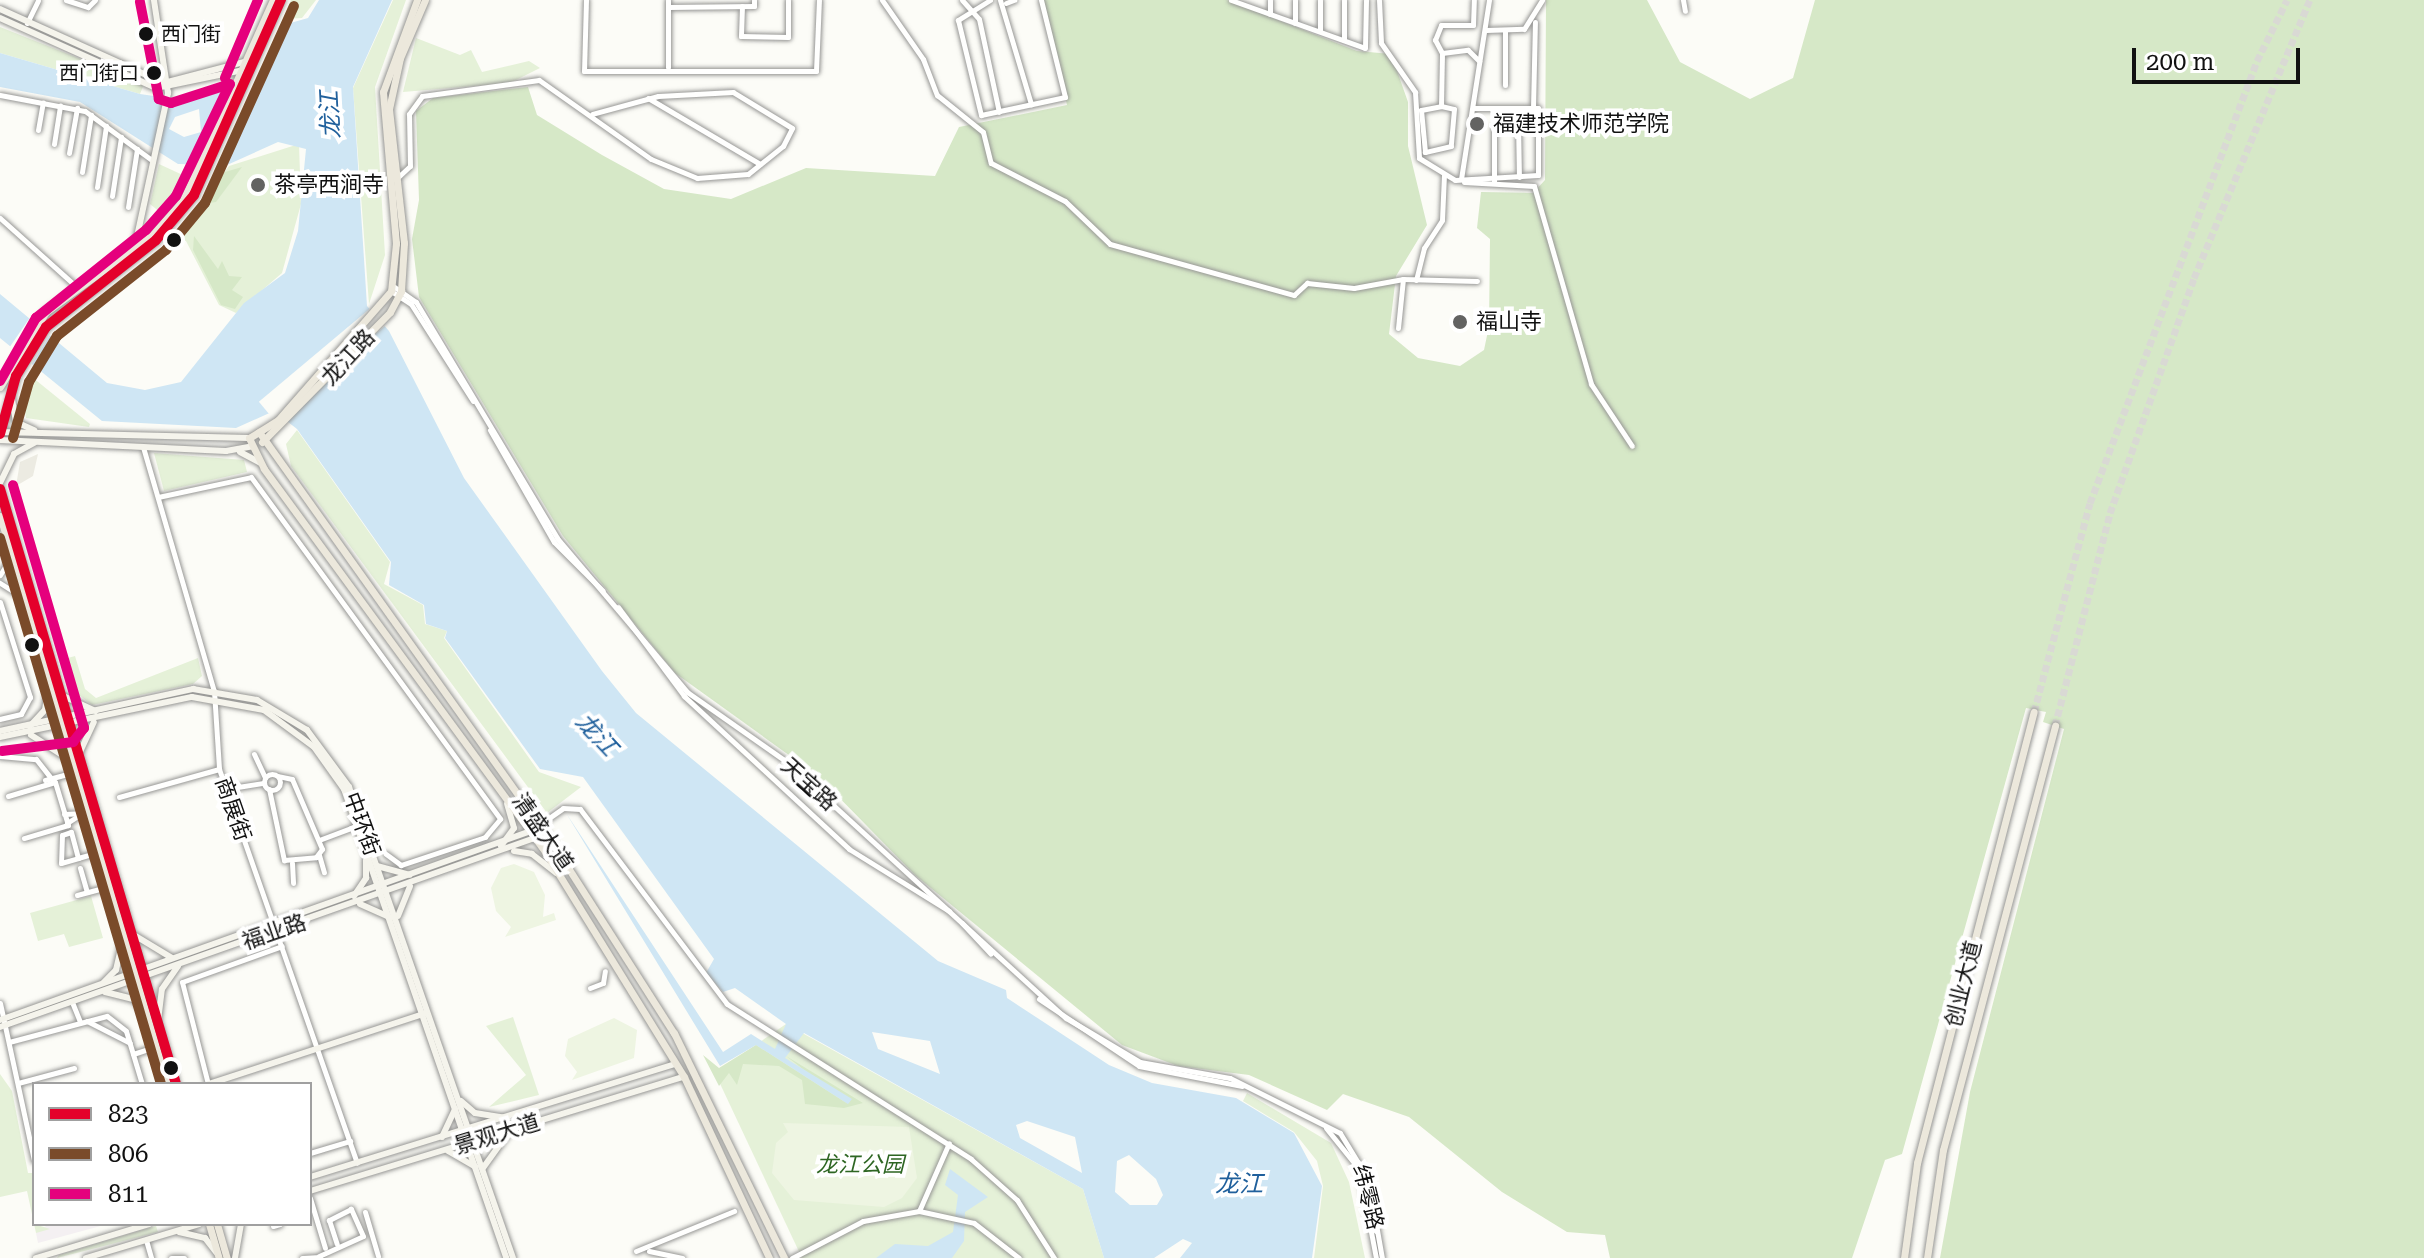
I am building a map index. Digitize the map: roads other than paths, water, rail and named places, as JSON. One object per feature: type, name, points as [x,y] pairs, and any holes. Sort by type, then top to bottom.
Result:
[{"type":"main road","points":[[0,435],[11,387],[22,363],[45,329],[165,232],[204,170],[248,70],[273,0]]},
{"type":"main road","points":[[251,61],[281,0]]},
{"type":"main road","points":[[396,291],[383,92],[417,0]]},
{"type":"main road","points":[[396,291],[391,91],[425,0]]},
{"type":"main road","points":[[2,379],[37,321],[77,287],[133,250],[177,208],[204,170]]},
{"type":"main road","name":"龙江路","points":[[251,442],[263,441],[276,432],[387,309],[396,291]]},
{"type":"main road","name":"龙江路","points":[[251,442],[259,432],[281,423]]},
{"type":"main road","name":"清盛大道","points":[[259,432],[275,464],[542,828],[674,1033],[784,1258]]},
{"type":"main road","points":[[275,464],[276,432]]},
{"type":"main road","name":"清盛大道","points":[[251,442],[262,466],[534,836],[684,1077],[769,1258]]},
{"type":"main road","points":[[0,489],[61,695],[65,726]]},
{"type":"main road","points":[[0,516],[49,684],[65,726],[128,931],[145,1015],[166,1082]]},
{"type":"main road","name":"创业大道","points":[[1904,1258],[1917,1163],[2034,712]]},
{"type":"main road","name":"创业大道","points":[[1927,1258],[1943,1150],[2055,726]]},
{"type":"main road","points":[[74,759],[83,814],[123,940],[157,1025],[175,1082]]},
{"type":"main road","points":[[210,1226],[219,1258]]},
{"type":"main road","points":[[218,1226],[227,1258]]},
{"type":"street","points":[[24,27],[38,0]]},
{"type":"street","points":[[71,1],[88,7],[95,0]]},
{"type":"street","points":[[133,250],[168,88],[154,0]]},
{"type":"street","points":[[586,0],[584,71],[668,67],[816,71],[819,0]]},
{"type":"street","points":[[668,67],[668,3],[742,6],[754,0]]},
{"type":"street","points":[[742,6],[741,36],[788,37],[788,0]]},
{"type":"street","points":[[882,0],[923,59],[937,95],[983,132],[991,163],[1065,201],[1110,244],[1294,295],[1307,283],[1354,288],[1403,279],[1477,281]]},
{"type":"street","points":[[962,0],[974,10],[999,112]]},
{"type":"street","points":[[990,0],[958,20],[981,115],[1065,97],[1041,0]]},
{"type":"street","points":[[1014,0],[1003,1],[1031,104]]},
{"type":"street","points":[[1231,0],[1365,48],[1366,0]]},
{"type":"street","points":[[1270,0],[1270,14]]},
{"type":"street","points":[[1295,0],[1295,23]]},
{"type":"street","points":[[1320,0],[1320,31]]},
{"type":"street","points":[[1344,0],[1344,40]]},
{"type":"street","points":[[1379,0],[1381,43],[1415,92],[1414,145],[1444,174],[1458,179],[1534,186],[1591,384],[1632,446]]},
{"type":"street","points":[[1441,106],[1442,53],[1435,40],[1441,25],[1473,25],[1474,0]]},
{"type":"street","points":[[1474,108],[1489,0]]},
{"type":"street","points":[[1458,179],[1494,182],[1538,175],[1533,108],[1535,22],[1542,0]]},
{"type":"street","points":[[1683,0],[1685,11]]},
{"type":"street","points":[[0,9],[24,27]]},
{"type":"street","points":[[0,18],[168,88],[248,70]]},
{"type":"street","points":[[1486,30],[1505,30],[1535,22]]},
{"type":"street","points":[[1505,30],[1505,85]]},
{"type":"street","points":[[1442,53],[1468,50],[1479,61]]},
{"type":"street","points":[[168,88],[251,61]]},
{"type":"street","points":[[395,179],[410,166],[409,114],[422,96],[546,80],[592,114],[683,176],[735,180],[760,164],[791,136],[790,122],[733,92],[648,98],[592,114]]},
{"type":"street","points":[[0,95],[77,108],[154,158]]},
{"type":"street","points":[[648,98],[760,164]]},
{"type":"street","points":[[38,130],[43,102]]},
{"type":"street","points":[[54,144],[60,105]]},
{"type":"street","points":[[1441,106],[1454,109],[1451,146],[1425,152],[1421,110],[1441,106]]},
{"type":"street","points":[[69,153],[77,108]]},
{"type":"street","points":[[1458,179],[1466,115],[1474,108],[1533,108]]},
{"type":"street","points":[[82,172],[91,115]]},
{"type":"street","points":[[1518,122],[1519,177]]},
{"type":"street","points":[[97,187],[106,126]]},
{"type":"street","points":[[1494,127],[1494,182]]},
{"type":"street","points":[[112,196],[121,137]]},
{"type":"street","points":[[128,207],[137,149]]},
{"type":"street","points":[[1416,280],[1424,248],[1442,220],[1444,174]]},
{"type":"street","points":[[0,218],[77,287]]},
{"type":"street","points":[[1398,328],[1403,279]]},
{"type":"street","name":"天宝路","points":[[396,291],[475,403],[562,551],[615,603],[684,696],[849,849],[945,908],[1010,975],[1119,1057],[1250,1089],[1344,1140]]},
{"type":"street","name":"天宝路","points":[[396,291],[416,302],[557,538],[687,692],[784,760],[1066,1018],[1140,1062],[1253,1086],[1344,1140]]},
{"type":"street","points":[[11,387],[16,422],[53,435]]},
{"type":"street","name":"龙江路","points":[[0,435],[251,442]]},
{"type":"street","name":"龙江路","points":[[0,435],[41,441],[237,450],[251,442]]},
{"type":"street","points":[[0,483],[14,454],[41,441]]},
{"type":"street","name":"商展街","points":[[143,447],[216,699],[219,769],[357,1163]]},
{"type":"street","points":[[158,497],[251,477],[262,466],[237,450]]},
{"type":"street","points":[[251,477],[500,823],[514,826]]},
{"type":"street","points":[[0,575],[12,554]]},
{"type":"street","points":[[0,583],[24,598]]},
{"type":"street","points":[[348,608],[360,599]]},
{"type":"street","points":[[0,602],[30,697],[21,714],[0,719]]},
{"type":"street","points":[[28,731],[45,710],[49,684]]},
{"type":"street","name":"中环街","points":[[65,726],[108,710],[181,690],[214,691],[267,704],[307,730],[345,777],[366,852],[403,935],[481,1169]]},
{"type":"street","points":[[61,695],[80,710],[108,710]]},
{"type":"street","name":"中环街","points":[[65,726],[94,722],[181,698],[216,699],[255,706],[302,734],[340,780],[377,866],[390,918],[427,1012]]},
{"type":"street","points":[[0,731],[28,731],[74,759],[94,722]]},
{"type":"street","points":[[0,737],[65,726]]},
{"type":"street","points":[[254,754],[269,789],[277,845],[292,863],[293,883]]},
{"type":"street","points":[[0,756],[36,759],[48,779],[74,772]]},
{"type":"street","points":[[119,797],[219,769]]},
{"type":"street","points":[[269,789],[279,786],[278,776]]},
{"type":"street","points":[[225,789],[278,776],[292,779],[319,840],[324,872]]},
{"type":"street","points":[[8,796],[55,782],[67,823]]},
{"type":"street","points":[[502,793],[514,826]]},
{"type":"street","points":[[542,828],[563,808],[580,809],[717,992],[779,1043],[949,1143],[1017,1200],[1054,1258]]},
{"type":"street","points":[[64,814],[83,814]]},
{"type":"street","points":[[24,838],[83,814]]},
{"type":"street","points":[[386,854],[401,865],[485,837],[500,823]]},
{"type":"street","points":[[319,840],[360,825]]},
{"type":"street","points":[[498,849],[514,826]]},
{"type":"street","name":"福业路","points":[[415,879],[510,851],[542,828]]},
{"type":"street","points":[[78,858],[71,832],[62,835],[61,863],[92,854]]},
{"type":"street","name":"福业路","points":[[2,1023],[534,836]]},
{"type":"street","points":[[510,851],[532,854],[560,877]]},
{"type":"street","points":[[366,852],[366,878],[353,902],[390,918]]},
{"type":"street","points":[[292,863],[319,854]]},
{"type":"street","points":[[377,866],[415,879],[398,905],[403,935]]},
{"type":"street","points":[[80,868],[87,892]]},
{"type":"street","points":[[77,895],[106,887]]},
{"type":"street","points":[[128,931],[155,954],[178,962],[162,989],[157,1025]]},
{"type":"street","points":[[123,940],[116,970],[100,988],[134,999],[145,1015]]},
{"type":"street","points":[[207,1082],[182,982],[282,946]]},
{"type":"street","points":[[590,988],[603,983],[605,971]]},
{"type":"street","name":"福业路","points":[[2,1023],[72,1002],[100,988]]},
{"type":"street","points":[[72,1002],[83,1021],[130,1043]]},
{"type":"street","points":[[0,1003],[32,1150]]},
{"type":"street","points":[[214,1082],[427,1012]]},
{"type":"street","points":[[9,1042],[83,1021],[120,1022],[141,1082]]},
{"type":"street","points":[[133,1054],[155,1047]]},
{"type":"street","name":"景观大道","points":[[312,1176],[676,1064]]},
{"type":"street","points":[[18,1083],[74,1068]]},
{"type":"street","name":"景观大道","points":[[312,1190],[684,1077]]},
{"type":"street","points":[[457,1101],[475,1113],[508,1118]]},
{"type":"street","points":[[442,1137],[456,1118],[457,1101]]},
{"type":"street","points":[[498,1121],[502,1133]]},
{"type":"street","points":[[481,1169],[511,1130]]},
{"type":"street","name":"纬零路","points":[[1344,1140],[1368,1179],[1379,1258]]},
{"type":"street","points":[[312,1152],[350,1141]]},
{"type":"street","points":[[919,1211],[949,1143]]},
{"type":"street","points":[[422,1144],[425,1156]]},
{"type":"street","points":[[446,1150],[481,1169],[513,1258]]},
{"type":"street","points":[[481,1169],[506,1258]]},
{"type":"street","points":[[337,1244],[329,1220],[351,1209],[363,1236]]},
{"type":"street","points":[[649,1251],[734,1211]]},
{"type":"street","points":[[792,1258],[863,1221],[919,1211],[966,1221],[1019,1258]]},
{"type":"street","points":[[365,1212],[378,1256]]},
{"type":"street","points":[[312,1215],[325,1248]]},
{"type":"street","points":[[36,1258],[142,1226]]},
{"type":"street","points":[[86,1258],[192,1226]]},
{"type":"street","points":[[235,1258],[241,1226]]},
{"type":"street","points":[[172,1232],[205,1238],[219,1258]]},
{"type":"street","points":[[302,1258],[316,1256],[325,1248],[371,1234]]},
{"type":"street","points":[[146,1240],[151,1258]]},
{"type":"street","points":[[636,1251],[682,1258]]},
{"type":"street","points":[[171,1258],[184,1258]]},
{"type":"water","name":"龙江","points":[[319,0],[392,0],[353,87],[367,306],[389,331],[464,478],[602,671],[636,713],[938,961],[1006,990],[1007,998],[1109,1065],[1152,1083],[1236,1098],[1294,1133],[1322,1186],[1312,1258],[1180,1258],[1192,1243],[1183,1239],[1154,1258],[1104,1258],[1083,1189],[804,1033],[785,1058],[852,1099],[848,1104],[756,1045],[720,1066],[566,813],[723,1052],[751,1034],[775,1049],[786,1024],[735,988],[723,992],[706,973],[714,959],[583,777],[540,769],[445,638],[447,631],[426,624],[424,605],[389,585],[391,562],[297,429],[274,411],[236,428],[102,421],[0,338],[0,294],[107,383],[145,390],[181,382],[244,303],[285,273],[298,231],[306,149],[278,142],[227,165],[178,164],[80,102],[0,87],[0,53],[140,94],[181,100],[225,86],[256,90],[287,24],[308,18]],"holes":[[[199,109],[201,132],[184,137],[169,129],[175,117]],[[872,1032],[930,1041],[940,1074],[878,1049]],[[1027,1121],[1075,1137],[1082,1173],[1020,1138],[1016,1125]],[[1129,1155],[1156,1179],[1163,1195],[1157,1205],[1130,1205],[1115,1192],[1117,1161]]]},
{"type":"water","points":[[950,1169],[988,1197],[965,1212],[964,1241],[952,1258],[876,1258],[895,1244],[928,1246],[953,1232],[958,1195],[945,1185]]},
{"type":"tunnel","points":[[2034,712],[2090,503],[2257,61],[2287,0]]},
{"type":"tunnel","points":[[2055,726],[2110,513],[2194,278],[2310,0]]},
{"type":"place","name":"西门街","points":[[146,34]]},
{"type":"place","name":"西门街口","points":[[154,73]]},
{"type":"place","name":"福建技术师范学院","points":[[1477,124]]},
{"type":"place","name":"茶亭西涧寺","points":[[258,185]]},
{"type":"place","name":"福山寺","points":[[1460,322]]},
{"type":"park label","name":"龙江公园","points":[[860,1165]]}]
